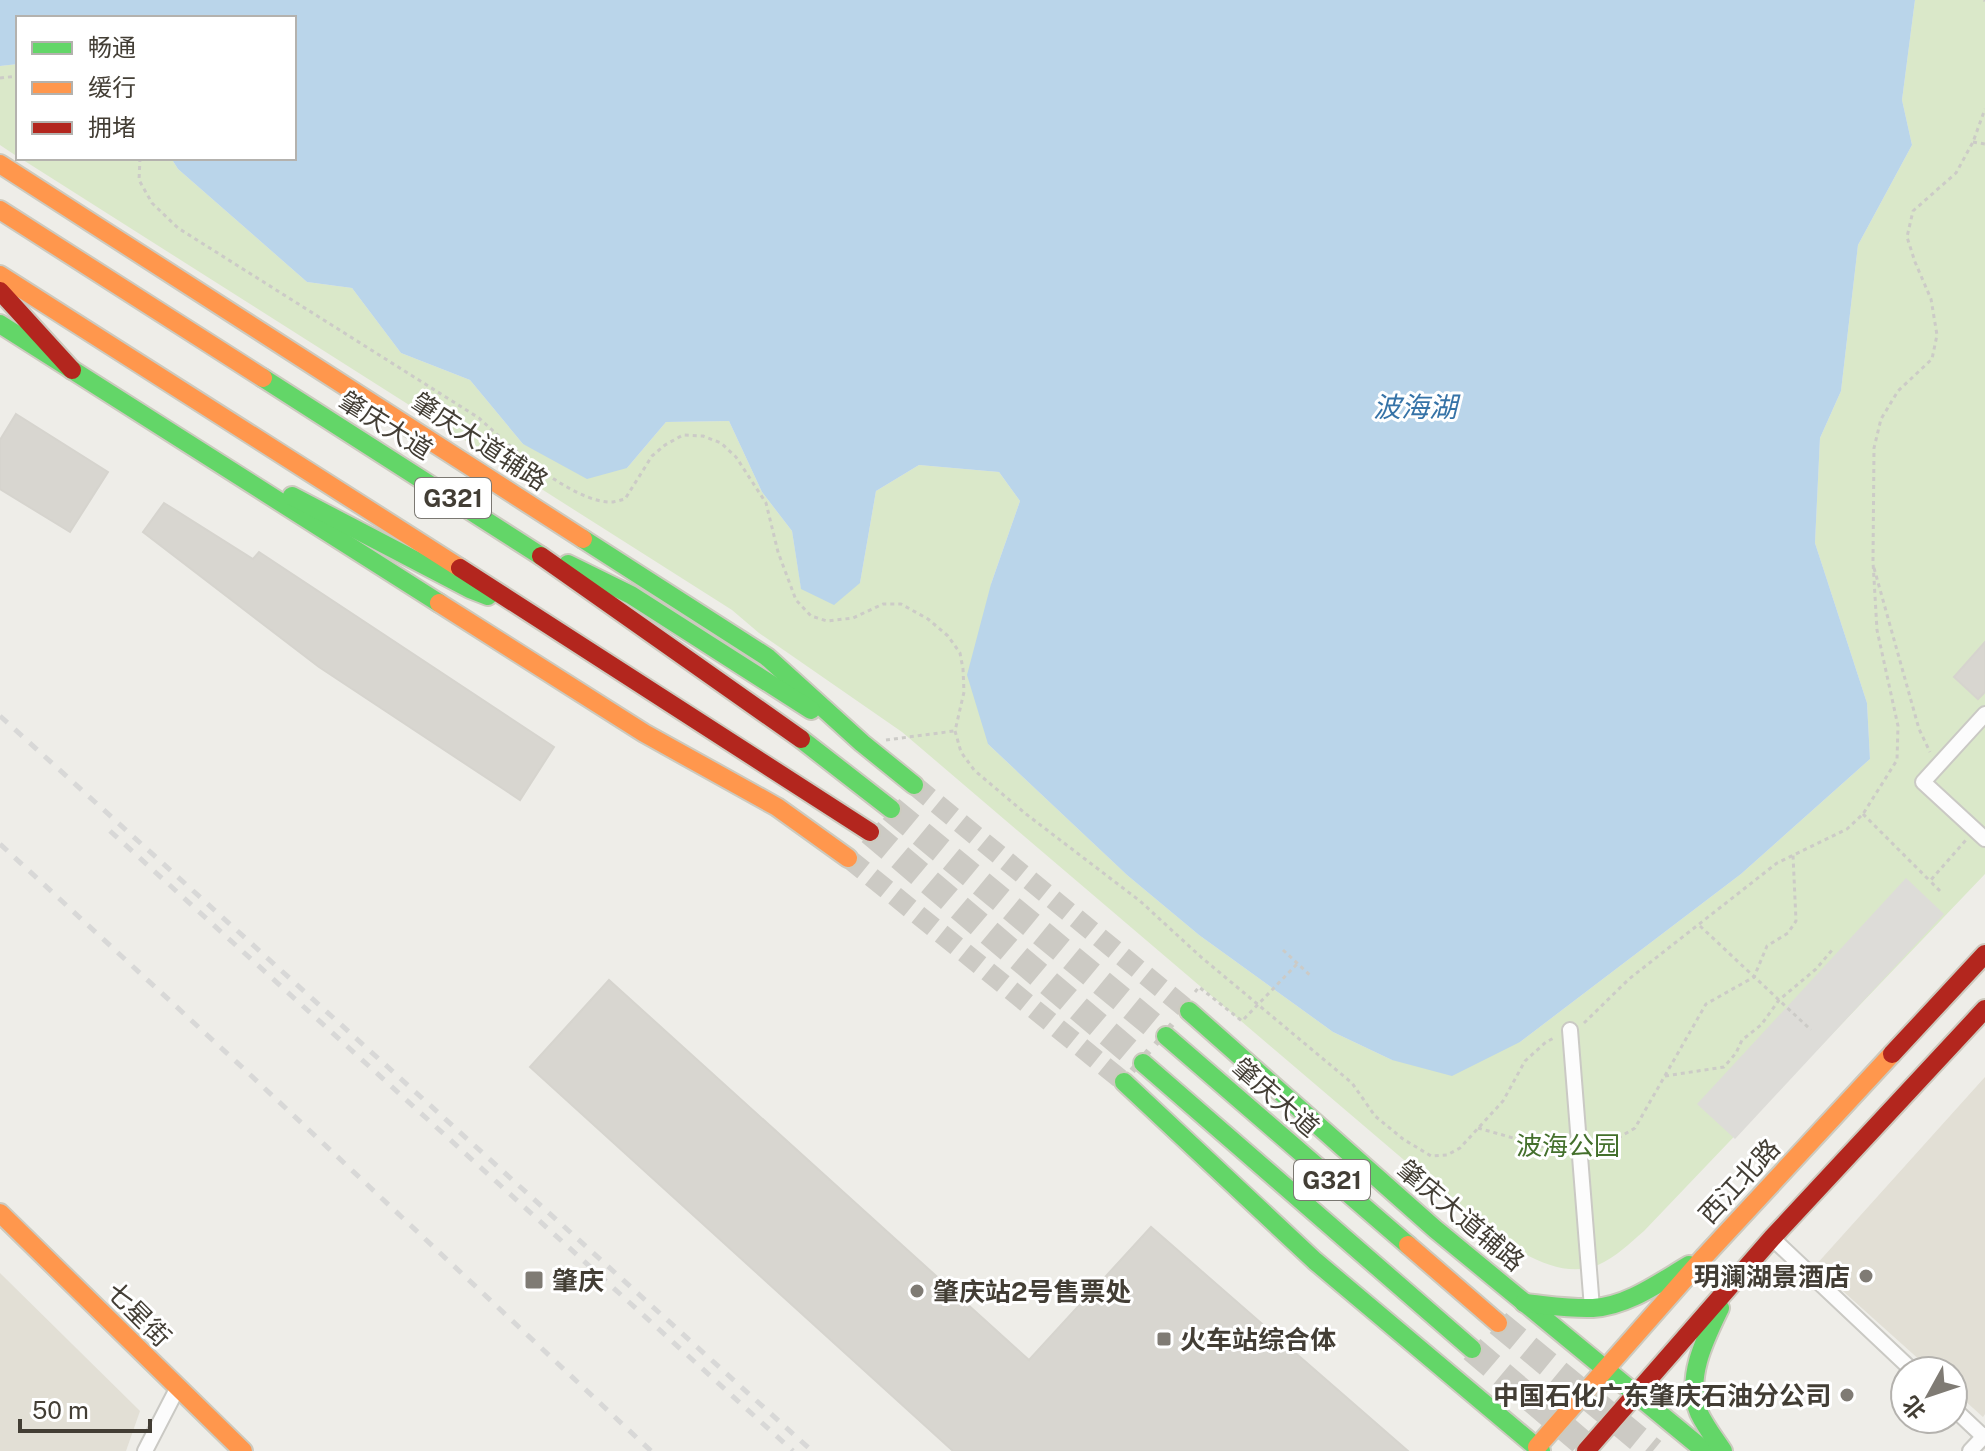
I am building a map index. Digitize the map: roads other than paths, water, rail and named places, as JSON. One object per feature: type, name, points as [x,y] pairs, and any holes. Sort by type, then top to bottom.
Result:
[{"type":"main road","name":"肇庆大道辅路","points":[[0,164],[767,657],[862,743],[914,785]]},
{"type":"main road","name":"肇庆大道","points":[[0,210],[521,542],[792,732],[891,809]]},
{"type":"main road","name":"G321","points":[[0,275],[870,832]]},
{"type":"main road","points":[[0,291],[72,370]]},
{"type":"main road","points":[[0,324],[644,733],[777,807],[848,858]]},
{"type":"main road","points":[[202,452],[470,589],[531,613]]},
{"type":"main road","points":[[521,542],[631,595],[862,743]]},
{"type":"main road","name":"西江北路","points":[[1586,1451],[1636,1394],[1719,1269],[1985,954]]},
{"type":"main road","name":"肇庆大道辅路","points":[[1190,1005],[1435,1229],[1705,1451]]},
{"type":"main road","name":"西江北路","points":[[1539,1449],[1606,1369],[1719,1269],[1772,1238],[1985,1009]]},
{"type":"main road","name":"肇庆大道","points":[[1166,1036],[1498,1323]]},
{"type":"main road","name":"G321","points":[[1143,1063],[1472,1349]]},
{"type":"main road","points":[[1124,1082],[1315,1261],[1539,1449]]},
{"type":"main road","name":"七星街","points":[[0,1213],[243,1451]]},
{"type":"main road","points":[[1524,1303],[1592,1308],[1627,1301],[1719,1269],[1707,1335],[1697,1361],[1695,1387],[1698,1410],[1723,1451]]},
{"type":"street","points":[[1980,835],[1923,782],[1985,714]]},
{"type":"street","points":[[1570,1030],[1592,1308]]},
{"type":"street","points":[[1772,1238],[1896,1355]]},
{"type":"street","points":[[145,1451],[177,1389]]},
{"type":"street","points":[[1969,1423],[1984,1437],[1970,1451]]},
{"type":"water","name":"波海湖","points":[[0,0],[1915,0],[1902,100],[1912,145],[1858,245],[1841,391],[1820,438],[1815,543],[1867,703],[1870,759],[1741,874],[1520,1042],[1452,1076],[1392,1060],[1333,1032],[1199,935],[1127,875],[988,744],[967,675],[991,584],[1020,501],[999,472],[919,465],[876,491],[860,583],[834,605],[801,589],[792,531],[762,492],[729,421],[666,422],[627,468],[587,479],[523,444],[470,380],[401,353],[352,288],[307,282],[178,169],[172,160],[296,160],[296,16],[16,16],[16,64],[0,66]]},
{"type":"tunnel","points":[[914,785],[1189,1011]]},
{"type":"tunnel","points":[[891,809],[1166,1036]]},
{"type":"tunnel","points":[[870,832],[1143,1063]]},
{"type":"tunnel","points":[[848,858],[1124,1082]]},
{"type":"tunnel","points":[[1498,1323],[1653,1451]]},
{"type":"tunnel","points":[[1472,1349],[1592,1451]]},
{"type":"railway","points":[[0,716],[812,1451]]},
{"type":"railway","points":[[110,831],[793,1451]]},
{"type":"railway","points":[[0,844],[651,1451]]},
{"type":"place","name":"玥澜湖景酒店","points":[[1866,1276]]},
{"type":"place","name":"肇庆","points":[[534,1280]]},
{"type":"place","name":"肇庆站2号售票处","points":[[917,1291]]},
{"type":"place","name":"火车站综合体","points":[[1164,1339]]},
{"type":"place","name":"中国石化广东肇庆石油分公司","points":[[1847,1395]]},
{"type":"park label","name":"波海公园","points":[[1568,1145]]}]
